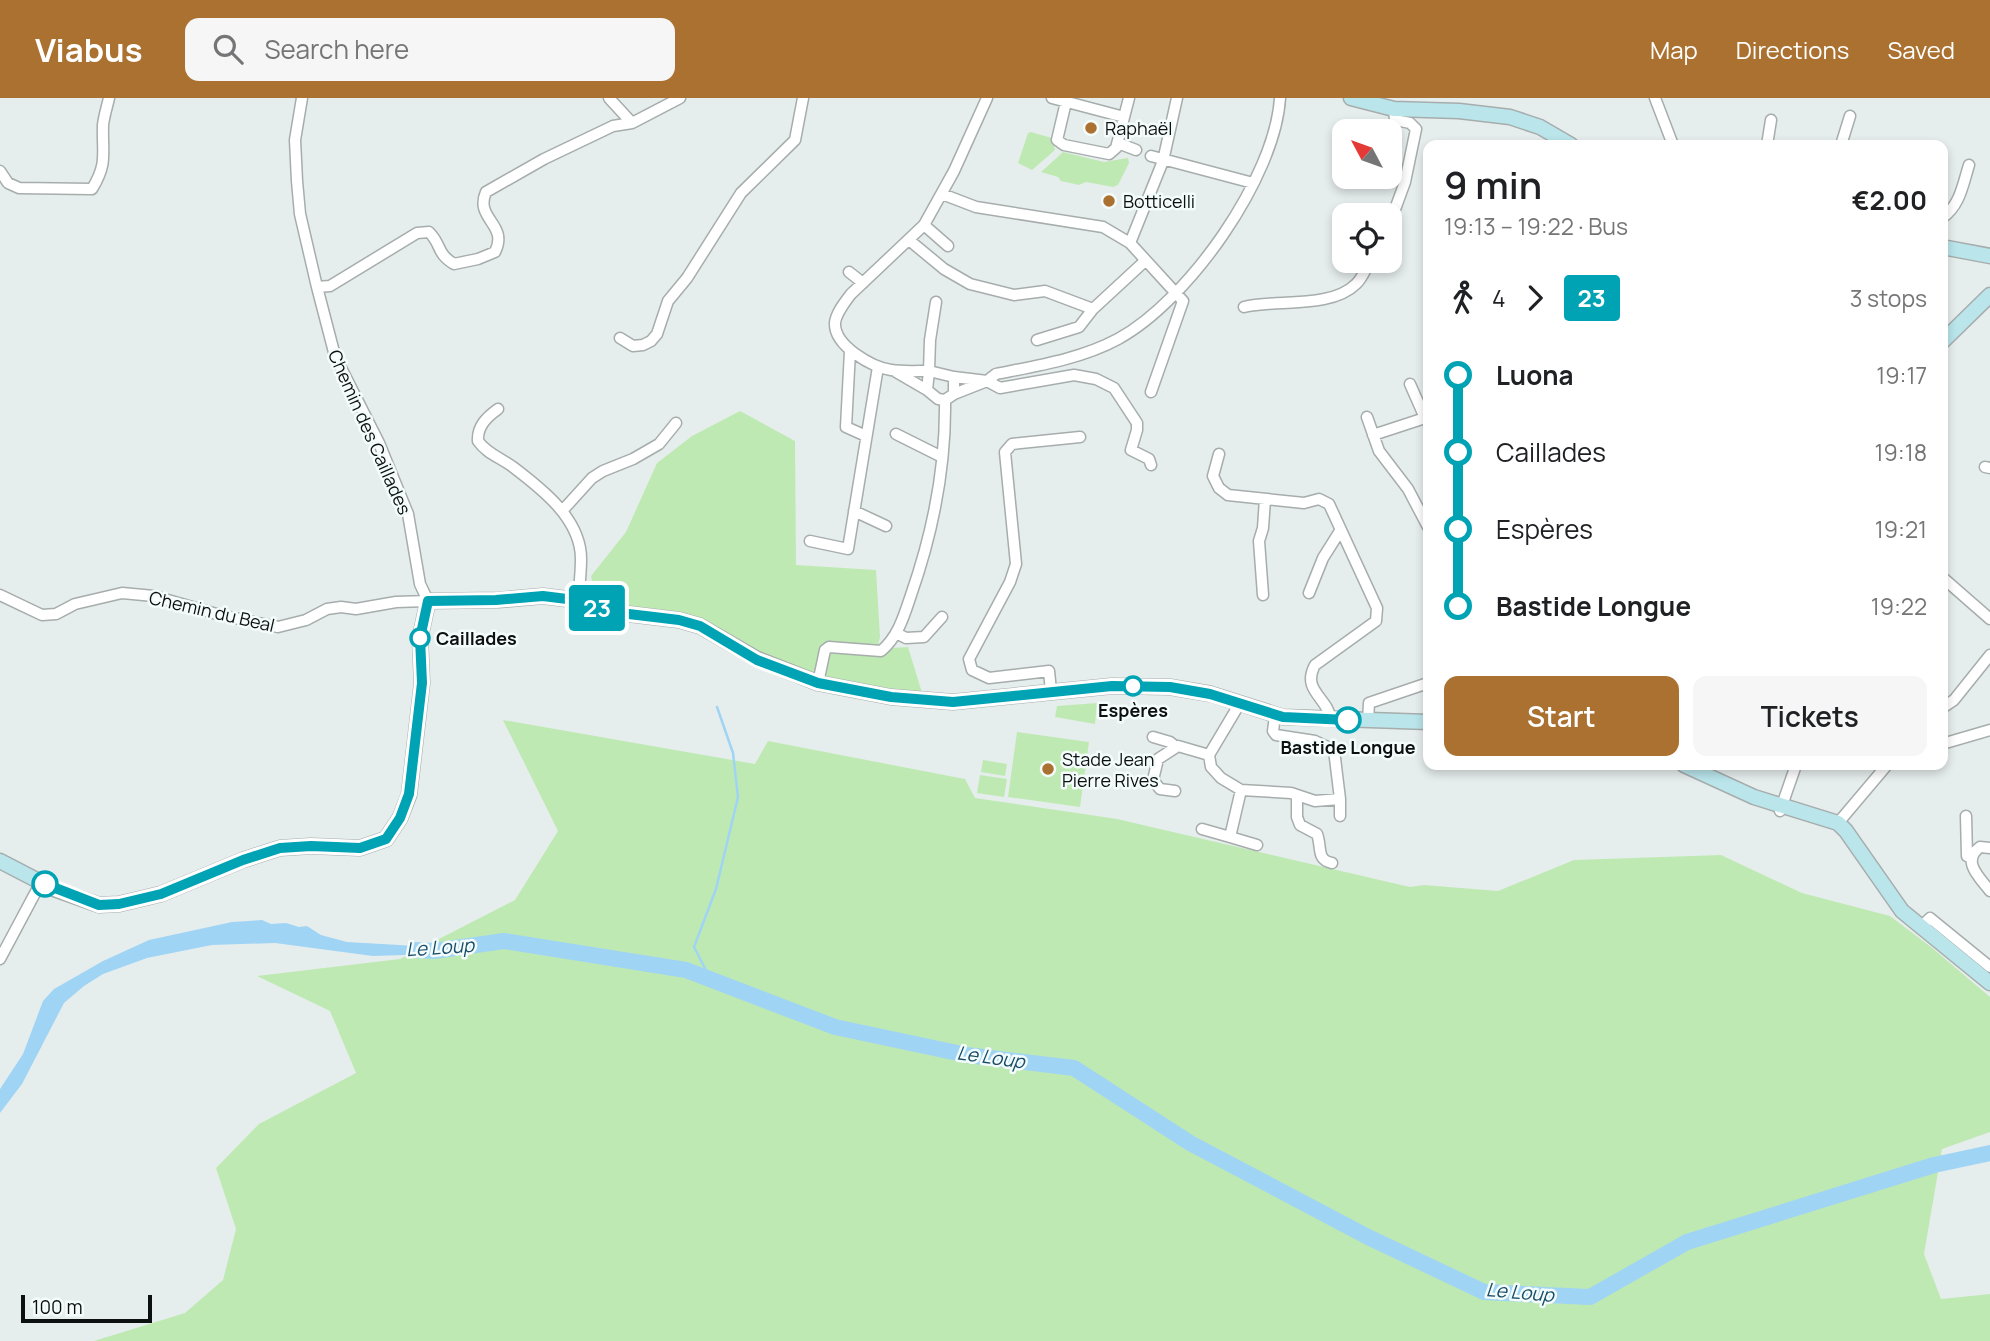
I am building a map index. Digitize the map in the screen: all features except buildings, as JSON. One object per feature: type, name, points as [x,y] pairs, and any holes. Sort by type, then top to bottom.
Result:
[{"type":"street","points":[[0,171],[8,183],[19,188],[92,189],[102,172],[105,139],[103,125],[109,98]]},
{"type":"street","name":"Chemin des Caillades","points":[[302,98],[295,140],[300,214],[317,287],[335,356],[364,410],[408,514],[426,608]]},
{"type":"street","points":[[608,98],[632,123]]},
{"type":"street","points":[[317,287],[330,286],[417,233],[429,232],[435,238],[443,257],[454,264],[495,252],[499,244],[496,225],[484,214],[482,201],[486,192],[533,165],[613,126],[632,123],[680,98]]},
{"type":"street","points":[[620,338],[633,346],[651,341],[657,334],[668,301],[687,278],[741,193],[795,140],[803,98]]},
{"type":"street","points":[[987,98],[924,226],[850,294],[841,307],[835,324],[850,351],[878,367],[893,371],[938,399],[987,381],[996,374],[1089,352],[1119,339],[1150,317],[1175,292],[1235,219],[1274,131],[1280,98]]},
{"type":"street","points":[[1052,98],[1124,117]]},
{"type":"street","points":[[1066,102],[1057,138],[1059,142],[1105,155],[1113,152],[1118,144],[1129,98]]},
{"type":"street","points":[[1130,243],[1163,161],[1177,98]]},
{"type":"street","points":[[1351,98],[1394,109],[1459,111],[1510,117],[1540,127],[1562,140]]},
{"type":"street","points":[[1655,98],[1671,140]]},
{"type":"street","points":[[1394,109],[1395,120],[1410,122],[1416,128],[1405,182],[1397,203]]},
{"type":"street","points":[[1843,140],[1850,116]]},
{"type":"street","points":[[1768,140],[1771,120]]},
{"type":"street","points":[[1118,144],[1136,150]]},
{"type":"street","points":[[1151,156],[1253,183]]},
{"type":"street","points":[[1948,214],[1956,204],[1969,165]]},
{"type":"street","points":[[942,194],[976,207],[1103,227],[1130,243],[1181,298],[1182,306],[1152,392]]},
{"type":"street","points":[[924,226],[948,246]]},
{"type":"street","points":[[909,240],[944,269],[970,284],[1014,296],[1045,291],[1093,309]]},
{"type":"street","points":[[1948,248],[1990,256]]},
{"type":"street","points":[[1037,340],[1079,327],[1093,309],[1145,261]]},
{"type":"street","points":[[849,272],[863,283]]},
{"type":"street","points":[[1244,307],[1321,300],[1356,284],[1363,273]]},
{"type":"street","points":[[1948,336],[1990,295]]},
{"type":"street","points":[[927,390],[930,340],[936,302]]},
{"type":"street","points":[[850,351],[846,427],[866,436]]},
{"type":"street","points":[[810,541],[848,549],[878,367]]},
{"type":"street","points":[[893,371],[929,371],[987,381],[1000,388],[1074,375],[1097,379],[1114,388],[1137,423],[1138,430],[1131,450],[1149,459],[1151,465]]},
{"type":"street","points":[[818,683],[825,650],[830,647],[881,651],[891,643],[902,621],[927,551],[954,377]]},
{"type":"street","points":[[1410,384],[1423,413]]},
{"type":"street","points":[[498,410],[486,417],[480,427],[478,435],[481,446],[533,482],[562,511],[573,527],[581,556],[578,603]]},
{"type":"street","points":[[1367,417],[1379,451],[1408,489],[1423,518]]},
{"type":"street","points":[[1373,435],[1423,419]]},
{"type":"street","points":[[562,511],[592,478],[659,444],[676,423]]},
{"type":"street","points":[[896,434],[942,457]]},
{"type":"street","points":[[1051,691],[1049,671],[989,678],[972,670],[970,659],[1010,582],[1016,564],[1005,452],[1012,444],[1080,437]]},
{"type":"street","points":[[1219,454],[1213,476],[1219,488],[1228,495],[1304,503],[1319,499],[1329,504],[1377,608],[1376,621],[1315,665],[1310,675],[1312,686],[1331,720]]},
{"type":"street","points":[[1263,595],[1259,541],[1264,528],[1265,499]]},
{"type":"street","points":[[854,511],[887,526]]},
{"type":"street","points":[[1309,593],[1323,558],[1340,531]]},
{"type":"street","points":[[1948,582],[1990,619]]},
{"type":"street","name":"Chemin du Beal","points":[[0,595],[42,615],[56,614],[75,604],[122,593],[154,596],[220,615],[278,627],[306,620],[327,609],[341,607],[356,609],[396,602],[426,608]]},
{"type":"street","points":[[0,861],[41,882],[99,905],[119,904],[161,894],[243,860],[280,848],[360,848],[386,839],[400,818],[409,794],[422,683],[420,638],[426,608],[496,600],[543,596],[612,612],[664,617],[700,626],[757,660],[818,683],[891,697],[953,702],[1112,686],[1170,687],[1210,694],[1275,716],[1423,722]]},
{"type":"street","points":[[896,633],[906,638],[923,637],[942,617]]},
{"type":"street","points":[[1948,704],[1990,655]]},
{"type":"street","points":[[1367,721],[1369,703],[1423,685]]},
{"type":"street","points":[[1240,703],[1209,755],[1211,766],[1222,778],[1241,790],[1297,795],[1315,801],[1340,799]]},
{"type":"street","points":[[1275,716],[1273,732],[1276,735],[1315,741],[1334,750],[1340,816]]},
{"type":"street","points":[[1948,742],[1990,730]]},
{"type":"street","points":[[1153,737],[1170,742],[1176,747]]},
{"type":"street","points":[[1175,791],[1160,789],[1153,780],[1157,759],[1178,746],[1209,755]]},
{"type":"street","points":[[1708,770],[1754,797],[1782,809],[1839,823],[1902,911],[1990,983]]},
{"type":"street","points":[[1782,809],[1794,770]]},
{"type":"street","points":[[1839,823],[1883,770]]},
{"type":"street","points":[[1230,837],[1241,790]]},
{"type":"street","points":[[1297,795],[1297,817],[1300,825],[1317,834],[1321,858],[1332,863]]},
{"type":"street","points":[[1966,816],[1966,846],[1971,858]]},
{"type":"street","points":[[1202,829],[1257,845]]},
{"type":"street","points":[[1990,848],[1980,847],[1973,852],[1971,858],[1971,866],[1990,891]]},
{"type":"street","points":[[0,959],[41,882]]},
{"type":"street","points":[[1922,926],[1930,918],[1990,967]]},
{"type":"green space","points":[[1028,133],[1052,138],[1055,150],[1032,170],[1018,163]]},
{"type":"green space","points":[[1063,152],[1104,162],[1128,158],[1129,163],[1118,185],[1113,187],[1086,182],[1079,185],[1041,172]]},
{"type":"green space","points":[[740,411],[795,441],[796,565],[876,570],[880,637],[877,649],[908,647],[923,696],[900,696],[745,659],[675,615],[621,609],[595,598],[591,576],[626,532],[657,463],[692,436]]},
{"type":"green space","points":[[1097,703],[1095,724],[1055,717],[1057,706]]},
{"type":"green space","points":[[503,720],[755,764],[768,741],[965,779],[975,798],[1117,819],[1410,887],[1424,885],[1498,891],[1574,860],[1721,855],[1802,893],[1890,916],[1990,997],[1990,1132],[1942,1149],[1924,1254],[1941,1299],[1990,1294],[1990,1341],[94,1341],[185,1313],[223,1280],[236,1229],[216,1168],[259,1124],[356,1073],[330,1011],[257,976],[400,959],[515,900],[558,831]]},
{"type":"green space","name":"Stade Jean Pierre Rives","points":[[1017,732],[1089,742],[1080,807],[1008,797]]},
{"type":"green space","points":[[983,760],[1007,764],[1005,776],[981,772]]},
{"type":"green space","points":[[980,775],[1007,779],[1004,797],[977,793]]},
{"type":"water","name":"Le Loup","points":[[262,920],[271,924],[307,926],[321,935],[347,942],[434,947],[435,954],[373,956],[275,943],[212,945],[147,958],[103,974],[64,1003],[22,1084],[0,1113],[0,1089],[23,1054],[43,1001],[54,989],[103,961],[149,940],[232,922]]},
{"type":"waterway","points":[[711,980],[694,947],[716,889],[738,797],[733,753],[717,707]]},
{"type":"waterway","name":"Le Loup","points":[[414,950],[434,951],[504,941],[686,970],[835,1027],[967,1055],[1074,1068],[1190,1143],[1368,1237],[1484,1292],[1590,1297],[1687,1242],[1934,1165],[1990,1153]]},
{"type":"bus line","name":"23","points":[[45,884],[99,905],[119,904],[161,894],[243,860],[280,848],[360,848],[386,839],[400,818],[409,794],[422,683],[420,638],[428,601],[440,599],[496,600],[543,596],[567,599],[612,612],[679,620],[700,626],[757,660],[818,683],[905,699],[953,702],[1077,688],[1170,687],[1210,694],[1269,715],[1348,720]]},
{"type":"place","name":"Raphaël","points":[[1091,128]]},
{"type":"place","name":"Botticelli","points":[[1109,201]]},
{"type":"place","name":"Caillades","points":[[420,638]]},
{"type":"place","name":"Espères","points":[[1133,686]]},
{"type":"place","name":"Bastide Longue","points":[[1348,720]]},
{"type":"place","name":"Stade Jean Pierre Rives","points":[[1048,769]]}]
